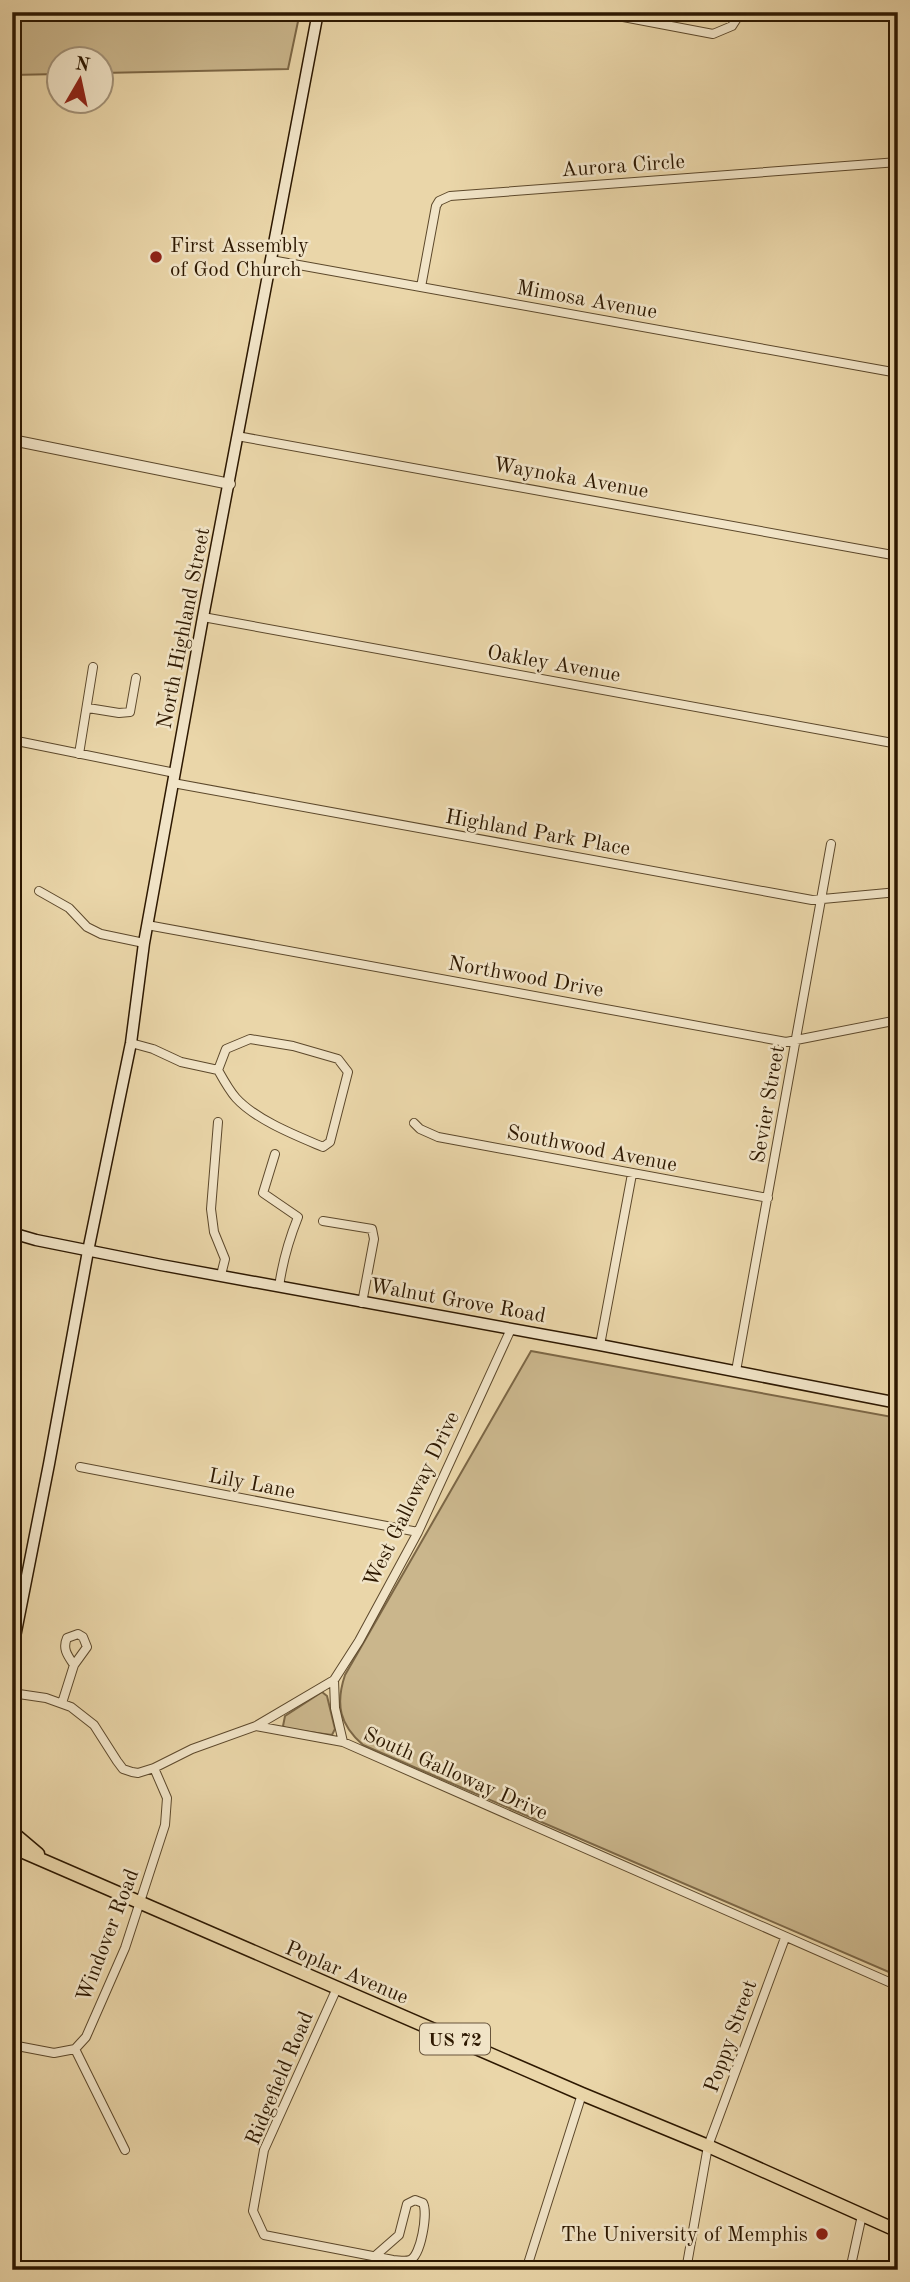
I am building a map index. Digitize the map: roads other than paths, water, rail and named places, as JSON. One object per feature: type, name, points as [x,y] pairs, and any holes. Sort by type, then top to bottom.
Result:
[{"type":"main road","name":"North Highland Street","points":[[12,1652],[18,1585],[49,1464],[88,1251],[131,1043],[144,943],[203,617],[318,12]]},
{"type":"main road","name":"Walnut Grove Road","points":[[12,1233],[88,1251],[898,1403]]},
{"type":"main road","points":[[12,1832],[49,1864]]},
{"type":"main road","name":"Poplar Avenue","points":[[12,1847],[139,1904],[708,2146],[898,2231]]},
{"type":"street","points":[[597,12],[713,34],[732,26],[741,12]]},
{"type":"street","name":"Aurora Circle","points":[[421,287],[436,206],[439,201],[450,196],[898,162]]},
{"type":"street","name":"Mimosa Avenue","points":[[271,260],[898,373]]},
{"type":"street","name":"Waynoka Avenue","points":[[237,436],[898,556]]},
{"type":"street","points":[[12,440],[230,484]]},
{"type":"street","name":"Oakley Avenue","points":[[203,617],[898,744]]},
{"type":"street","points":[[79,754],[93,667]]},
{"type":"street","points":[[88,708],[130,712],[136,678]]},
{"type":"street","name":"Highland Park Place","points":[[12,740],[174,778],[822,900],[898,892]]},
{"type":"street","name":"Sevier Street","points":[[736,1371],[831,844]]},
{"type":"street","points":[[39,891],[69,908],[87,927],[101,934],[144,943]]},
{"type":"street","name":"Northwood Drive","points":[[148,925],[786,1042],[898,1020]]},
{"type":"street","points":[[131,1043],[153,1049],[181,1062],[218,1070],[236,1098],[252,1110],[323,1147],[330,1142],[348,1072],[338,1059],[293,1046],[250,1039],[226,1049],[218,1070]]},
{"type":"street","points":[[218,1122],[211,1209],[214,1232],[225,1259],[221,1275]]},
{"type":"street","name":"Southwood Avenue","points":[[414,1123],[420,1129],[438,1137],[768,1198]]},
{"type":"street","points":[[275,1154],[263,1193],[298,1217],[290,1247],[283,1261],[279,1287]]},
{"type":"street","points":[[600,1345],[632,1174]]},
{"type":"street","points":[[323,1221],[372,1229],[374,1238],[362,1303]]},
{"type":"street","name":"West Galloway Drive","points":[[256,1726],[334,1679],[359,1641],[418,1532],[511,1329]]},
{"type":"street","name":"Lily Lane","points":[[80,1467],[418,1532]]},
{"type":"street","points":[[62,1703],[74,1665]]},
{"type":"street","points":[[334,1679],[335,1708],[343,1742]]},
{"type":"street","points":[[12,1693],[71,1707],[94,1725],[124,1769],[138,1773],[192,1749],[256,1726]]},
{"type":"street","name":"South Galloway Drive","points":[[256,1726],[343,1742],[898,1986]]},
{"type":"street","name":"Windover Road","points":[[75,2049],[86,2037],[125,1948],[163,1832],[167,1808],[165,1790],[154,1768]]},
{"type":"street","name":"Poppy Street","points":[[686,2270],[708,2146],[785,1938]]},
{"type":"street","name":"Ridgefield Road","points":[[337,1988],[264,2150],[253,2211],[264,2235],[375,2256],[402,2261],[414,2258],[419,2247],[424,2224],[423,2203],[415,2200],[407,2204],[399,2235],[375,2256]]},
{"type":"street","points":[[12,2045],[54,2053],[75,2049],[125,2150]]},
{"type":"street","points":[[526,2270],[582,2094]]},
{"type":"street","points":[[850,2270],[862,2216]]},
{"type":"place","name":"First Assembly of God Church","points":[[156,257]]},
{"type":"place","name":"The University of Memphis","points":[[822,2234]]}]
